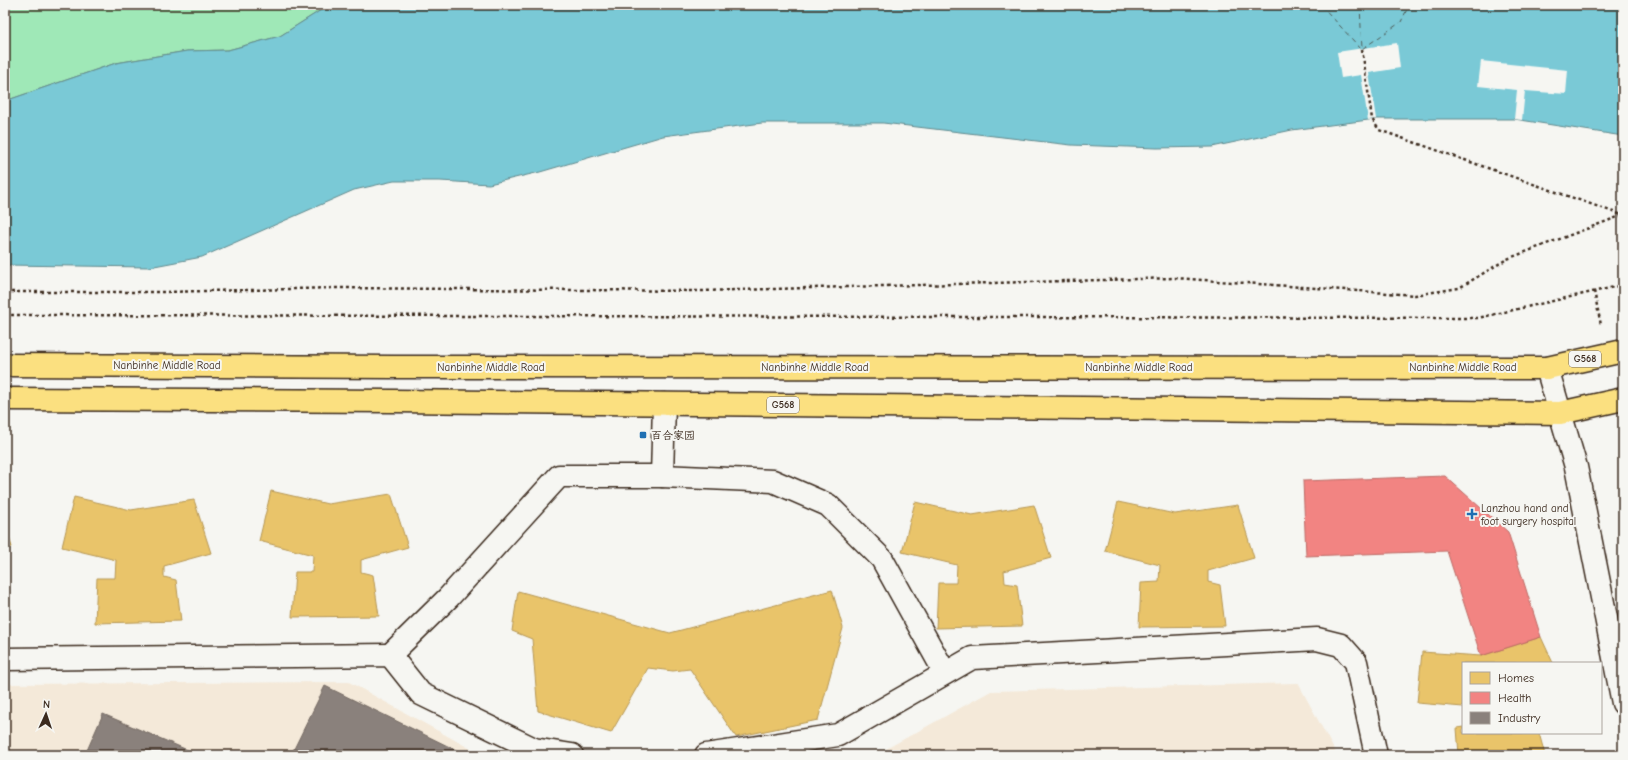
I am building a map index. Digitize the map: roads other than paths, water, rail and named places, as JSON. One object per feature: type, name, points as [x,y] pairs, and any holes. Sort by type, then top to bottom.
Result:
[{"type":"highway","name":"Nanbinhe Middle Road","points":[[5,365],[394,367],[1547,368],[1623,351]]},
{"type":"highway","name":"G568","points":[[5,399],[1560,413],[1623,399]]},
{"type":"street","points":[[1547,368],[1576,467],[1623,703]]},
{"type":"street","points":[[662,476],[664,404]]},
{"type":"street","points":[[5,659],[390,655],[448,598],[559,476],[662,476],[774,481],[828,505],[882,559],[945,672]]},
{"type":"street","points":[[706,755],[838,735],[945,672],[972,658],[1316,639],[1341,645],[1356,662],[1376,755]]},
{"type":"street","points":[[390,655],[421,694],[534,749],[572,755]]},
{"type":"water","points":[[329,5],[1623,5],[1623,136],[1514,119],[1376,119],[1292,130],[1212,147],[1157,148],[1071,145],[883,123],[762,123],[663,136],[540,172],[489,184],[440,181],[394,181],[354,190],[202,257],[149,267],[5,265],[5,101],[116,63],[187,51],[228,50],[280,36]]},
{"type":"place","name":"百合家园","points":[[643,435]]},
{"type":"place","name":"Lanzhou hand and foot surgery hospital","points":[[1472,514]]}]
